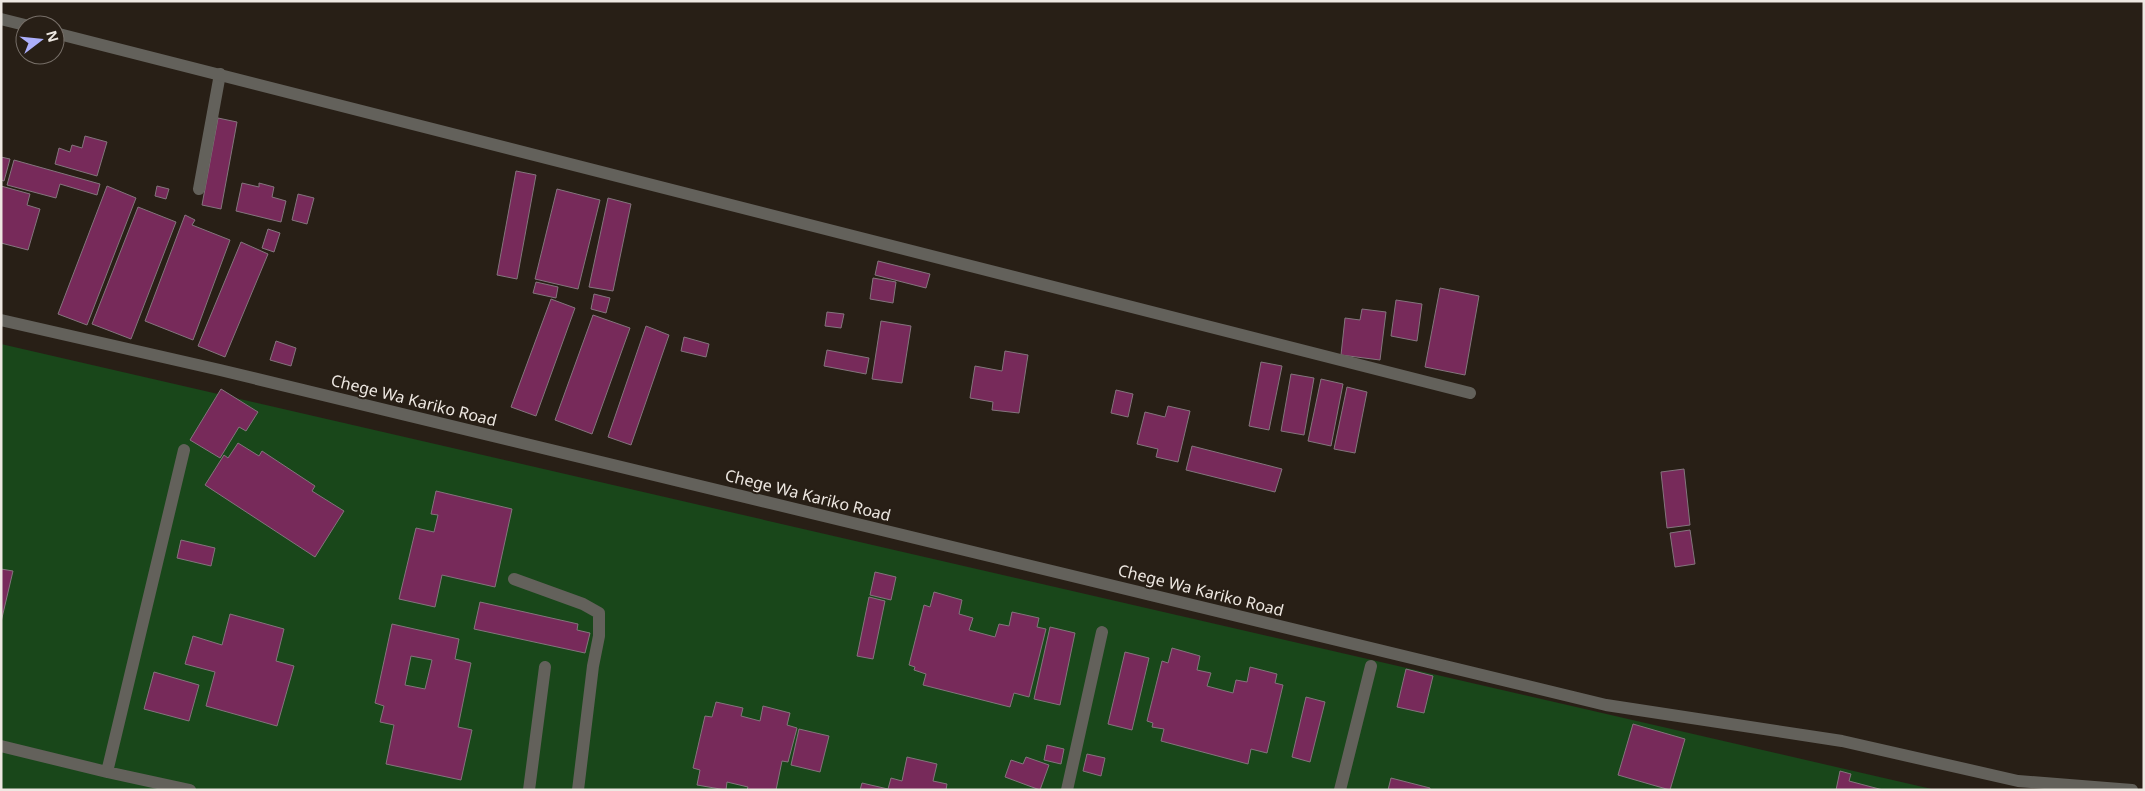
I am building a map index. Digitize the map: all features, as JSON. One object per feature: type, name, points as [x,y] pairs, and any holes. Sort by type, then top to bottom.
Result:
[{"type":"street","points":[[1,19],[15,22]]},
{"type":"street","points":[[65,35],[1470,393]]},
{"type":"street","points":[[199,189],[220,74]]},
{"type":"street","name":"Chege Wa Kariko Road","points":[[1,320],[220,370],[1606,705],[1842,741],[2018,781],[2132,790]]},
{"type":"street","points":[[107,772],[184,450]]},
{"type":"street","points":[[514,579],[583,604],[599,613],[599,636],[593,666],[578,790]]},
{"type":"street","points":[[1066,790],[1102,632]]},
{"type":"street","points":[[1340,790],[1371,666]]},
{"type":"street","points":[[528,790],[545,667]]},
{"type":"street","points":[[1,746],[190,790]]},
{"type":"green space","points":[[1,344],[1936,790],[1,790]]},
{"type":"building","points":[[218,118],[237,122],[221,209],[202,205]]},
{"type":"building","points":[[85,136],[107,142],[97,176],[55,164],[59,148],[70,152],[72,145],[82,148]]},
{"type":"building","points":[[1,157],[10,159],[4,181],[1,180]]},
{"type":"building","points":[[14,160],[100,184],[97,195],[60,184],[56,198],[7,185]]},
{"type":"building","points":[[516,171],[536,175],[517,279],[497,275]]},
{"type":"building","points":[[242,183],[259,187],[259,183],[274,187],[272,197],[286,201],[281,222],[236,211]]},
{"type":"building","points":[[1,186],[30,194],[27,205],[40,209],[28,250],[1,243]]},
{"type":"building","points":[[107,186],[136,198],[87,325],[58,314]]},
{"type":"building","points":[[157,186],[169,189],[166,199],[155,196]]},
{"type":"building","points":[[557,189],[600,200],[578,289],[535,279]]},
{"type":"building","points":[[298,194],[314,198],[307,224],[292,220]]},
{"type":"building","points":[[608,198],[631,204],[613,291],[589,287]]},
{"type":"building","points":[[138,207],[176,222],[131,339],[92,324]]},
{"type":"building","points":[[185,215],[195,220],[192,225],[230,240],[193,340],[145,321]]},
{"type":"building","points":[[268,229],[280,233],[274,252],[262,248]]},
{"type":"building","points":[[241,242],[268,254],[225,357],[198,346]]},
{"type":"building","points":[[878,261],[930,274],[926,288],[875,275]]},
{"type":"building","points":[[873,278],[896,282],[893,303],[870,299]]},
{"type":"building","points":[[536,282],[558,287],[556,298],[533,293]]},
{"type":"building","points":[[1440,288],[1479,296],[1465,375],[1425,367]]},
{"type":"building","points":[[594,294],[610,298],[606,313],[591,309]]},
{"type":"building","points":[[551,299],[575,308],[536,416],[511,407]]},
{"type":"building","points":[[1396,300],[1422,304],[1417,341],[1391,336]]},
{"type":"building","points":[[1362,309],[1386,312],[1380,360],[1341,355],[1345,318],[1360,320]]},
{"type":"building","points":[[827,312],[844,314],[841,328],[825,326]]},
{"type":"building","points":[[593,315],[630,328],[592,434],[555,420]]},
{"type":"building","points":[[881,321],[911,326],[902,383],[872,379]]},
{"type":"building","points":[[646,326],[669,335],[631,445],[608,437]]},
{"type":"building","points":[[684,337],[709,344],[706,357],[681,351]]},
{"type":"building","points":[[276,341],[296,348],[291,366],[270,360]]},
{"type":"building","points":[[827,350],[869,358],[866,374],[824,366]]},
{"type":"building","points":[[1005,351],[1028,355],[1019,413],[992,410],[993,402],[970,398],[975,366],[1002,371]]},
{"type":"building","points":[[1261,362],[1282,366],[1269,430],[1249,426]]},
{"type":"building","points":[[1291,374],[1314,378],[1304,435],[1281,431]]},
{"type":"building","points":[[1321,379],[1343,384],[1331,446],[1308,441]]},
{"type":"building","points":[[1347,387],[1367,392],[1355,453],[1334,449]]},
{"type":"building","points":[[221,389],[258,412],[246,431],[239,427],[220,458],[190,440]]},
{"type":"building","points":[[1116,390],[1133,394],[1128,417],[1111,413]]},
{"type":"building","points":[[1168,406],[1190,411],[1178,462],[1156,457],[1158,449],[1137,444],[1145,412],[1165,417]]},
{"type":"building","points":[[238,443],[259,456],[262,451],[315,486],[312,491],[344,511],[315,557],[205,485],[224,455],[228,458]]},
{"type":"building","points":[[1192,446],[1282,469],[1275,492],[1186,470]]},
{"type":"building","points":[[1684,469],[1690,525],[1667,528],[1661,472]]},
{"type":"building","points":[[436,491],[512,509],[495,587],[442,575],[435,607],[399,599],[416,528],[434,532],[438,515],[431,514]]},
{"type":"building","points":[[1690,530],[1695,564],[1675,567],[1670,533]]},
{"type":"building","points":[[181,540],[215,548],[211,566],[177,558]]},
{"type":"building","points":[[1,569],[13,571],[1,622]]},
{"type":"building","points":[[875,572],[896,577],[891,600],[870,595]]},
{"type":"building","points":[[934,592],[962,600],[959,614],[973,618],[969,630],[995,637],[999,624],[1009,626],[1012,612],[1039,618],[1037,627],[1046,629],[1029,697],[1014,693],[1010,707],[923,685],[926,674],[914,670],[915,667],[909,665],[924,605],[930,607]]},
{"type":"building","points":[[869,597],[885,601],[873,659],[857,656]]},
{"type":"building","points":[[480,602],[578,624],[577,630],[590,633],[585,653],[474,629]]},
{"type":"building","points":[[230,614],[284,629],[276,661],[294,666],[277,726],[206,706],[215,672],[185,664],[193,636],[222,645]]},
{"type":"building","points":[[392,624],[459,639],[455,659],[471,663],[458,727],[472,730],[461,780],[386,764],[394,725],[380,722],[384,706],[375,703]],"holes":[[[411,656],[432,660],[425,689],[405,685]]]},
{"type":"building","points":[[1050,627],[1075,633],[1060,705],[1034,699]]},
{"type":"building","points":[[1172,648],[1200,656],[1197,670],[1211,673],[1207,686],[1233,693],[1236,680],[1247,682],[1250,667],[1277,674],[1275,683],[1283,685],[1267,753],[1251,749],[1248,764],[1161,741],[1164,729],[1152,727],[1153,723],[1147,721],[1162,661],[1168,663]]},
{"type":"building","points":[[1125,652],[1149,658],[1132,730],[1108,724]]},
{"type":"building","points":[[1406,669],[1433,676],[1424,713],[1397,707]]},
{"type":"building","points":[[154,672],[199,685],[189,721],[144,709]]},
{"type":"building","points":[[1306,697],[1325,702],[1310,762],[1292,757]]},
{"type":"building","points":[[716,702],[743,708],[741,716],[760,721],[763,706],[790,713],[787,725],[797,728],[788,762],[782,761],[776,790],[747,790],[748,787],[727,782],[726,790],[697,785],[700,770],[693,768],[705,716],[712,717]]},
{"type":"building","points":[[1633,724],[1685,739],[1670,790],[1618,775]]},
{"type":"building","points":[[799,729],[829,736],[820,772],[791,765]]},
{"type":"building","points":[[1047,745],[1064,749],[1061,764],[1044,760]]},
{"type":"building","points":[[1087,754],[1105,758],[1101,776],[1083,771]]},
{"type":"building","points":[[907,757],[937,764],[933,781],[947,784],[946,790],[860,790],[862,783],[888,789],[891,778],[902,781]]},
{"type":"building","points":[[1026,757],[1049,765],[1040,790],[1005,777],[1011,760],[1023,764]]},
{"type":"building","points":[[1840,771],[1851,774],[1849,781],[1883,790],[1836,790]]},
{"type":"building","points":[[1391,778],[1430,788],[1430,790],[1388,790]]}]
